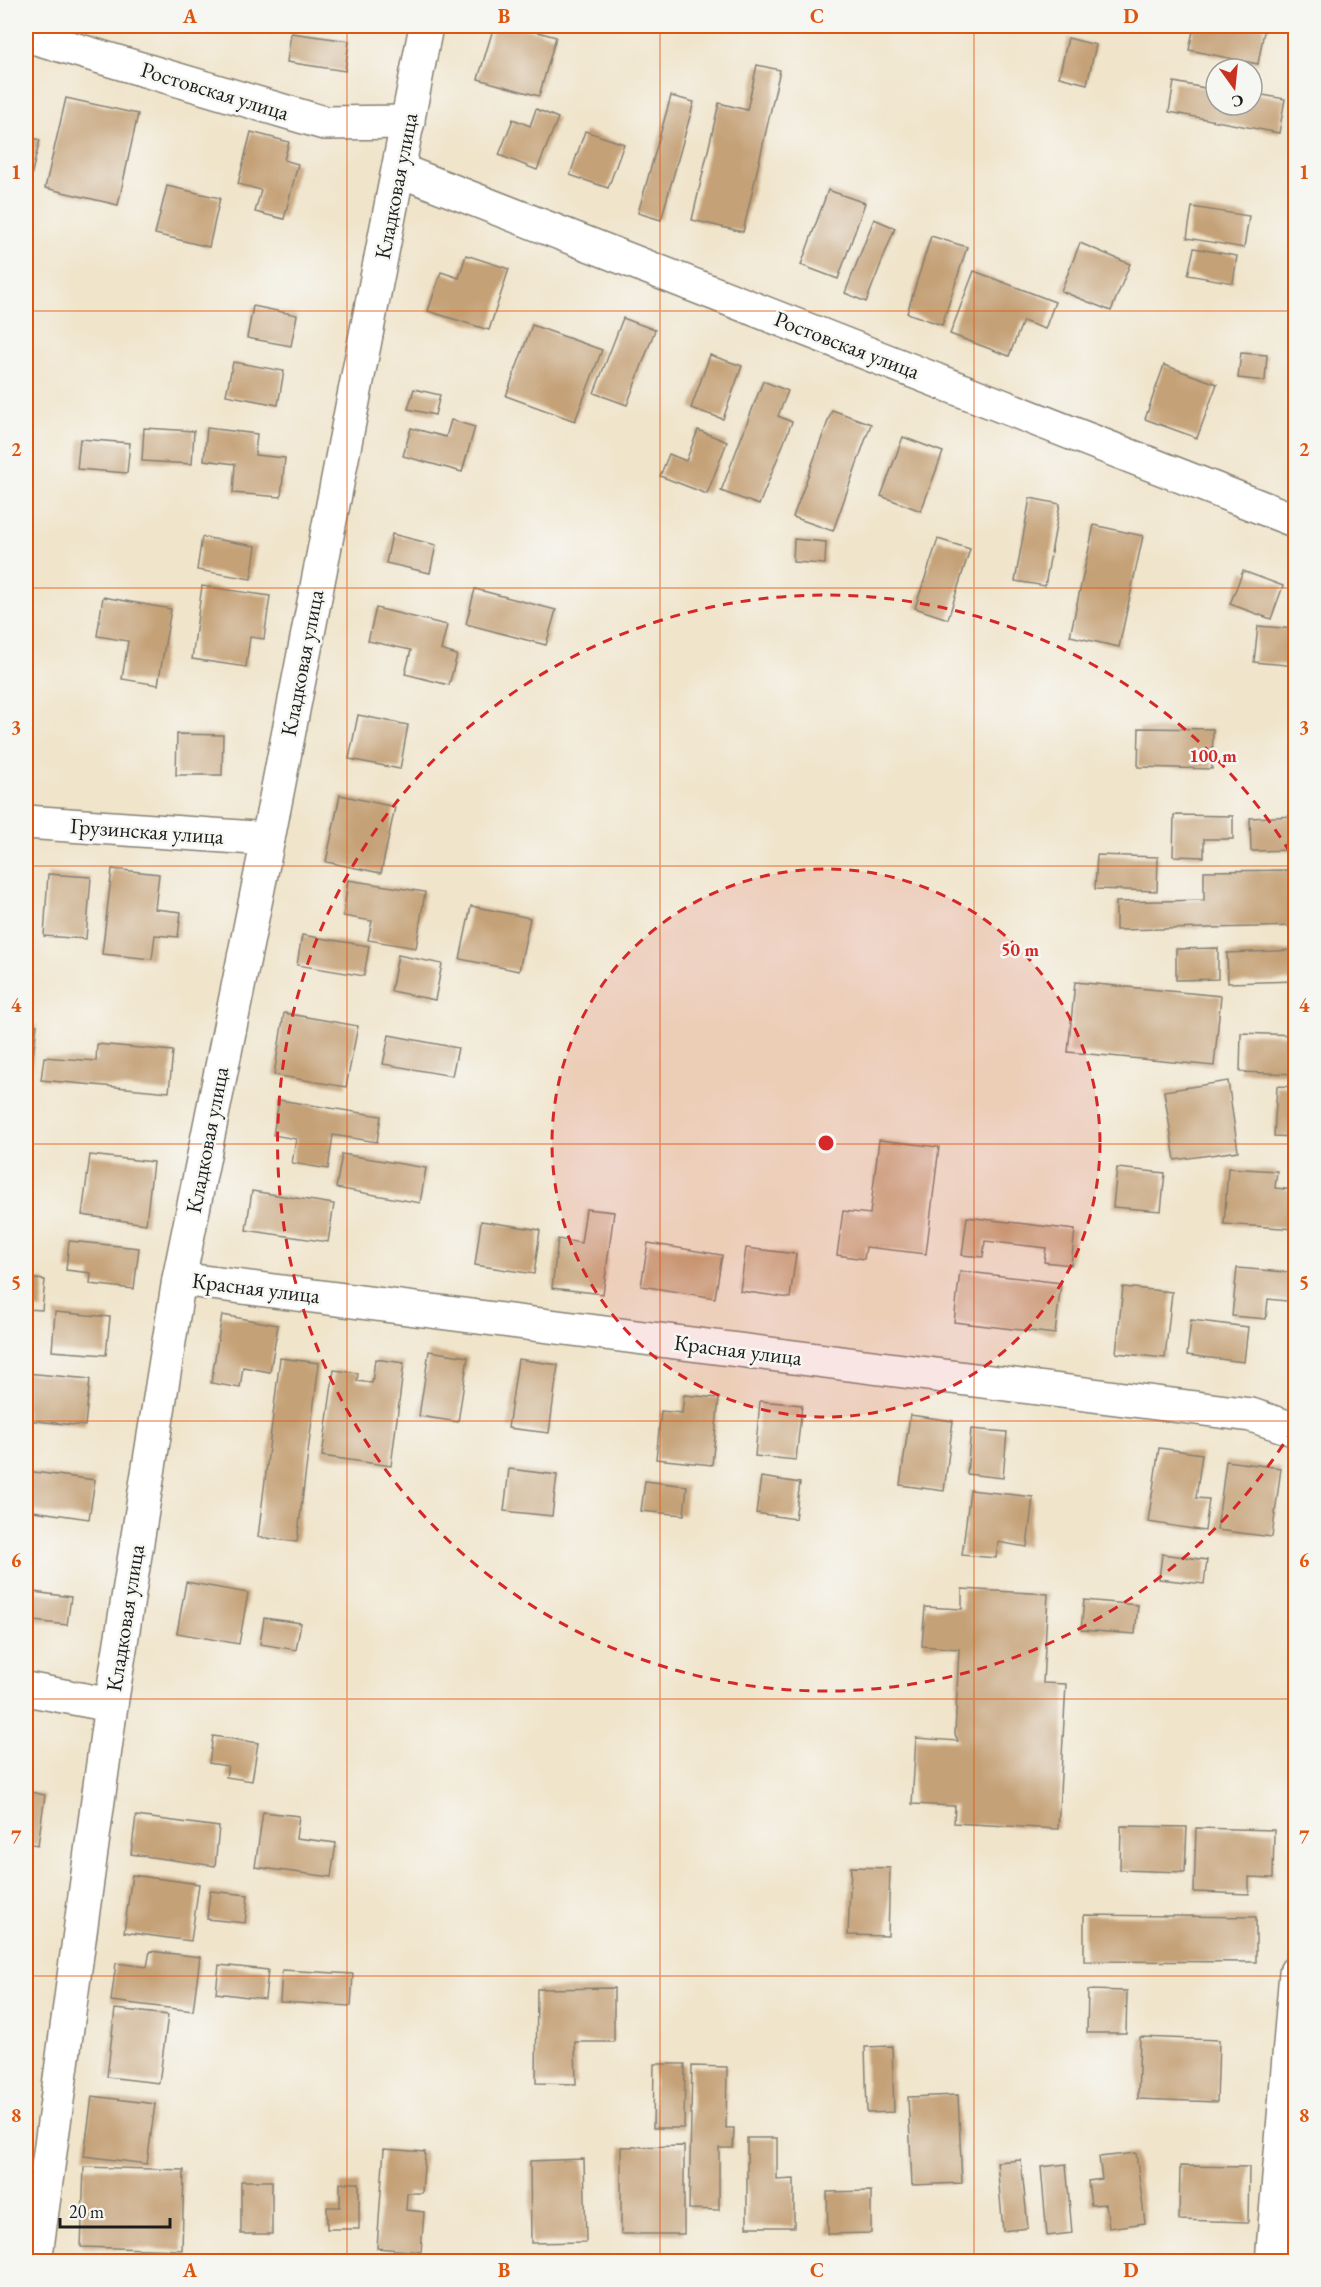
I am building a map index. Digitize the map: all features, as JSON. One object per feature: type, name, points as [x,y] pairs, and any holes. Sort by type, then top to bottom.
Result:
[{"type":"street","name":"Кладковая улица","points":[[35,2262],[111,1704],[179,1279],[268,839],[426,26]]},
{"type":"street","name":"Ростовская улица","points":[[26,35],[324,123],[408,122]]},
{"type":"street","name":"Ростовская улица","points":[[399,170],[1296,521]]},
{"type":"street","name":"Грузинская улица","points":[[26,822],[268,839]]},
{"type":"street","name":"Красная улица","points":[[179,1279],[1251,1415],[1296,1430]]},
{"type":"street","points":[[26,1689],[111,1704]]},
{"type":"street","points":[[1272,2262],[1296,1972]]},
{"type":"building","points":[[494,26],[516,26],[556,37],[539,96],[478,79]]},
{"type":"building","points":[[1194,26],[1265,26],[1259,57],[1224,57],[1189,50]]},
{"type":"building","points":[[291,33],[349,41],[345,71],[287,62]]},
{"type":"building","points":[[1068,38],[1096,45],[1087,84],[1059,77]]},
{"type":"building","points":[[757,65],[780,70],[743,232],[692,220],[719,103],[747,110]]},
{"type":"building","points":[[1174,82],[1204,88],[1204,117],[1264,117],[1264,95],[1285,99],[1279,133],[1169,112]]},
{"type":"building","points":[[671,96],[694,102],[661,220],[638,213]]},
{"type":"building","points":[[66,98],[138,114],[118,205],[45,188]]},
{"type":"building","points":[[536,109],[558,118],[537,170],[499,155],[513,119],[530,126]]},
{"type":"building","points":[[585,131],[624,144],[608,188],[570,175]]},
{"type":"building","points":[[251,132],[289,142],[284,160],[298,164],[284,219],[255,212],[261,190],[238,184]]},
{"type":"building","points":[[26,136],[40,140],[26,196]]},
{"type":"building","points":[[167,186],[220,198],[209,247],[155,234]]},
{"type":"building","points":[[828,190],[865,203],[838,279],[801,265]]},
{"type":"building","points":[[1192,207],[1249,216],[1244,248],[1187,238]]},
{"type":"building","points":[[874,219],[895,228],[866,302],[845,293]]},
{"type":"building","points":[[931,236],[967,247],[942,325],[907,313]]},
{"type":"building","points":[[1080,243],[1130,264],[1111,311],[1061,291]]},
{"type":"building","points":[[1194,248],[1237,256],[1233,283],[1188,275]]},
{"type":"building","points":[[466,255],[509,269],[489,330],[428,311],[441,272],[459,278]]},
{"type":"building","points":[[974,271],[1055,302],[1045,329],[1023,321],[1009,356],[950,334]]},
{"type":"building","points":[[253,306],[297,315],[291,346],[247,338]]},
{"type":"building","points":[[623,318],[655,330],[627,405],[594,393]]},
{"type":"building","points":[[532,325],[602,350],[575,421],[506,396]]},
{"type":"building","points":[[1241,353],[1267,355],[1265,381],[1238,378]]},
{"type":"building","points":[[710,355],[742,366],[723,419],[691,408]]},
{"type":"building","points":[[233,362],[284,371],[278,405],[226,395]]},
{"type":"building","points":[[1164,365],[1217,384],[1197,438],[1145,419]]},
{"type":"building","points":[[763,381],[788,391],[778,416],[792,422],[759,505],[721,491]]},
{"type":"building","points":[[414,389],[440,395],[435,415],[408,409]]},
{"type":"building","points":[[832,410],[871,424],[833,531],[793,517]]},
{"type":"building","points":[[451,420],[475,427],[462,472],[403,456],[411,428],[446,437]]},
{"type":"building","points":[[144,428],[194,431],[192,464],[142,461]]},
{"type":"building","points":[[207,428],[257,434],[255,455],[285,458],[281,497],[233,493],[235,464],[204,460]]},
{"type":"building","points":[[698,430],[727,442],[707,494],[660,476],[669,454],[686,461]]},
{"type":"building","points":[[903,437],[943,452],[921,511],[881,496]]},
{"type":"building","points":[[80,439],[130,443],[127,473],[77,469]]},
{"type":"building","points":[[1030,498],[1060,504],[1045,586],[1015,581]]},
{"type":"building","points":[[1094,525],[1143,536],[1119,647],[1070,636]]},
{"type":"building","points":[[392,534],[436,545],[430,573],[386,563]]},
{"type":"building","points":[[202,537],[256,546],[251,579],[197,570]]},
{"type":"building","points":[[794,539],[826,542],[825,564],[793,562]]},
{"type":"building","points":[[938,539],[970,549],[948,619],[915,608]]},
{"type":"building","points":[[1243,571],[1283,586],[1271,619],[1230,604]]},
{"type":"building","points":[[202,586],[270,596],[264,639],[250,637],[246,667],[192,659]]},
{"type":"building","points":[[475,589],[556,610],[546,645],[466,624]]},
{"type":"building","points":[[103,597],[171,609],[158,685],[122,679],[128,641],[97,636]]},
{"type":"building","points":[[376,608],[447,625],[441,650],[457,655],[449,685],[405,674],[411,650],[368,641]]},
{"type":"building","points":[[1258,626],[1296,629],[1296,666],[1254,662]]},
{"type":"building","points":[[358,715],[408,725],[400,769],[349,759]]},
{"type":"building","points":[[1139,728],[1213,729],[1212,769],[1138,767]]},
{"type":"building","points":[[177,734],[223,735],[222,775],[176,775]]},
{"type":"building","points":[[340,795],[395,807],[381,873],[326,862]]},
{"type":"building","points":[[1174,815],[1233,816],[1233,839],[1204,839],[1204,857],[1173,856]]},
{"type":"building","points":[[1296,816],[1296,850],[1251,851],[1250,818]]},
{"type":"building","points":[[1097,855],[1158,857],[1157,891],[1095,889]]},
{"type":"building","points":[[112,869],[159,874],[155,909],[181,912],[178,937],[155,935],[152,959],[102,954]]},
{"type":"building","points":[[1296,870],[1296,926],[1116,930],[1116,902],[1204,900],[1204,871]]},
{"type":"building","points":[[48,874],[91,877],[86,939],[44,936]]},
{"type":"building","points":[[348,880],[425,892],[416,948],[368,940],[372,921],[343,916]]},
{"type":"building","points":[[471,906],[530,918],[519,971],[460,959]]},
{"type":"building","points":[[302,935],[369,946],[364,976],[297,965]]},
{"type":"building","points":[[1218,948],[1218,979],[1176,980],[1176,949]]},
{"type":"building","points":[[1296,950],[1296,981],[1228,983],[1227,953]]},
{"type":"building","points":[[398,955],[442,964],[435,1000],[391,991]]},
{"type":"building","points":[[1075,982],[1221,996],[1214,1066],[1068,1052]]},
{"type":"building","points":[[284,1013],[358,1026],[346,1087],[274,1075]]},
{"type":"building","points":[[26,1024],[37,1025],[29,1089],[26,1089]]},
{"type":"building","points":[[1241,1033],[1296,1035],[1296,1074],[1240,1072]]},
{"type":"building","points":[[389,1035],[458,1048],[452,1076],[383,1064]]},
{"type":"building","points":[[97,1044],[173,1051],[169,1092],[41,1080],[44,1057],[96,1061]]},
{"type":"building","points":[[1228,1081],[1238,1151],[1175,1160],[1164,1091]]},
{"type":"building","points":[[1277,1086],[1296,1087],[1296,1137],[1274,1136]]},
{"type":"building","points":[[279,1100],[381,1116],[377,1142],[333,1135],[328,1169],[292,1163],[296,1139],[273,1135]]},
{"type":"building","points":[[879,1140],[939,1147],[926,1254],[866,1247],[864,1259],[837,1255],[843,1211],[870,1214]]},
{"type":"building","points":[[342,1154],[426,1168],[420,1203],[336,1188]]},
{"type":"building","points":[[90,1155],[153,1162],[146,1224],[82,1215]]},
{"type":"building","points":[[1117,1168],[1165,1173],[1161,1211],[1113,1207]]},
{"type":"building","points":[[1228,1168],[1277,1171],[1275,1188],[1296,1190],[1296,1229],[1224,1224]]},
{"type":"building","points":[[252,1191],[334,1204],[328,1242],[246,1230]]},
{"type":"building","points":[[586,1209],[614,1212],[603,1294],[552,1288],[558,1239],[581,1243]]},
{"type":"building","points":[[967,1217],[1075,1230],[1071,1265],[1044,1262],[1046,1248],[985,1241],[983,1257],[962,1255]]},
{"type":"building","points":[[481,1221],[540,1230],[534,1274],[475,1265]]},
{"type":"building","points":[[69,1241],[139,1248],[134,1289],[90,1284],[91,1273],[66,1270]]},
{"type":"building","points":[[648,1243],[722,1255],[715,1298],[641,1286]]},
{"type":"building","points":[[746,1248],[796,1254],[790,1298],[740,1291]]},
{"type":"building","points":[[1237,1268],[1296,1273],[1296,1302],[1268,1299],[1266,1319],[1232,1316]]},
{"type":"building","points":[[960,1271],[1061,1283],[1055,1334],[954,1322]]},
{"type":"building","points":[[26,1278],[45,1280],[42,1310],[26,1309]]},
{"type":"building","points":[[1123,1287],[1172,1292],[1165,1358],[1116,1353]]},
{"type":"building","points":[[55,1312],[110,1317],[106,1355],[52,1351]]},
{"type":"building","points":[[222,1315],[278,1325],[270,1372],[243,1367],[240,1388],[211,1383]]},
{"type":"building","points":[[1191,1320],[1248,1327],[1244,1362],[1187,1355]]},
{"type":"building","points":[[429,1351],[468,1357],[458,1422],[419,1416]]},
{"type":"building","points":[[280,1358],[319,1363],[297,1542],[258,1537]]},
{"type":"building","points":[[375,1359],[404,1363],[391,1466],[322,1456],[334,1370],[358,1373],[357,1381],[372,1383]]},
{"type":"building","points":[[518,1359],[558,1365],[549,1433],[508,1428]]},
{"type":"building","points":[[26,1373],[90,1379],[85,1426],[26,1420]]},
{"type":"building","points":[[684,1395],[719,1398],[712,1465],[656,1459],[661,1411],[682,1413]]},
{"type":"building","points":[[760,1401],[802,1405],[796,1460],[755,1456]]},
{"type":"building","points":[[910,1415],[953,1421],[944,1491],[900,1485]]},
{"type":"building","points":[[971,1429],[1007,1432],[1003,1478],[967,1474]]},
{"type":"building","points":[[1159,1448],[1202,1454],[1196,1498],[1209,1499],[1205,1531],[1148,1522]]},
{"type":"building","points":[[1226,1461],[1281,1468],[1272,1537],[1217,1530]]},
{"type":"building","points":[[509,1469],[557,1475],[552,1516],[504,1511]]},
{"type":"building","points":[[26,1471],[95,1480],[89,1519],[26,1510]]},
{"type":"building","points":[[761,1477],[800,1483],[795,1519],[756,1513]]},
{"type":"building","points":[[645,1481],[687,1486],[684,1515],[641,1511]]},
{"type":"building","points":[[970,1490],[1033,1497],[1027,1547],[998,1542],[996,1558],[962,1555]]},
{"type":"building","points":[[1162,1554],[1207,1560],[1204,1584],[1159,1579]]},
{"type":"building","points":[[186,1582],[248,1593],[239,1644],[177,1633]]},
{"type":"building","points":[[962,1589],[1048,1594],[1043,1683],[1066,1684],[1058,1829],[954,1823],[955,1806],[912,1804],[916,1738],[958,1741],[955,1734],[959,1649],[922,1646],[925,1607],[962,1609]]},
{"type":"building","points":[[26,1591],[71,1597],[67,1625],[26,1620]]},
{"type":"building","points":[[1084,1600],[1138,1605],[1135,1634],[1081,1630]]},
{"type":"building","points":[[264,1618],[301,1623],[296,1650],[260,1644]]},
{"type":"building","points":[[213,1736],[258,1743],[252,1781],[226,1777],[228,1766],[209,1763]]},
{"type":"building","points":[[26,1791],[45,1795],[38,1845],[26,1843]]},
{"type":"building","points":[[263,1812],[299,1816],[296,1838],[336,1843],[331,1877],[255,1867]]},
{"type":"building","points":[[136,1816],[219,1827],[215,1866],[131,1854]]},
{"type":"building","points":[[1121,1826],[1187,1827],[1185,1872],[1120,1870]]},
{"type":"building","points":[[1196,1828],[1274,1830],[1273,1878],[1249,1877],[1249,1894],[1194,1892]]},
{"type":"building","points":[[851,1867],[890,1868],[888,1936],[848,1935]]},
{"type":"building","points":[[132,1875],[199,1884],[191,1941],[124,1932]]},
{"type":"building","points":[[210,1891],[248,1895],[245,1923],[207,1919]]},
{"type":"building","points":[[1084,1915],[1256,1917],[1256,1962],[1084,1961]]},
{"type":"building","points":[[150,1951],[200,1957],[193,2011],[111,2001],[116,1963],[147,1967]]},
{"type":"building","points":[[219,1965],[268,1970],[265,1999],[216,1993]]},
{"type":"building","points":[[282,1970],[353,1974],[351,2006],[280,2002]]},
{"type":"building","points":[[614,1988],[614,2042],[575,2042],[576,2084],[536,2083],[537,1989]]},
{"type":"building","points":[[1088,1990],[1127,1991],[1126,2033],[1087,2033]]},
{"type":"building","points":[[115,2009],[168,2015],[159,2083],[107,2077]]},
{"type":"building","points":[[1140,2037],[1219,2040],[1217,2102],[1138,2099]]},
{"type":"building","points":[[892,2046],[894,2112],[867,2113],[865,2047]]},
{"type":"building","points":[[654,2064],[685,2064],[684,2128],[653,2128]]},
{"type":"building","points":[[692,2066],[727,2067],[726,2128],[734,2128],[733,2148],[719,2148],[719,2210],[689,2209]]},
{"type":"building","points":[[958,2095],[962,2183],[912,2185],[908,2097]]},
{"type":"building","points":[[92,2096],[155,2104],[147,2164],[84,2156]]},
{"type":"building","points":[[747,2138],[777,2138],[777,2180],[794,2179],[794,2227],[747,2227]]},
{"type":"building","points":[[684,2146],[684,2234],[621,2234],[621,2147]]},
{"type":"building","points":[[384,2149],[425,2152],[422,2193],[407,2193],[406,2210],[424,2212],[421,2252],[377,2248]]},
{"type":"building","points":[[1136,2153],[1145,2223],[1109,2228],[1106,2204],[1091,2205],[1088,2181],[1102,2179],[1099,2157]]},
{"type":"building","points":[[584,2159],[586,2242],[531,2243],[530,2161]]},
{"type":"building","points":[[1021,2160],[1028,2228],[1003,2231],[997,2162]]},
{"type":"building","points":[[1066,2164],[1072,2233],[1047,2236],[1041,2167]]},
{"type":"building","points":[[1180,2166],[1249,2167],[1248,2222],[1179,2220]]},
{"type":"building","points":[[84,2167],[184,2170],[182,2250],[81,2247]]},
{"type":"building","points":[[241,2181],[272,2181],[272,2234],[241,2234]]},
{"type":"building","points":[[340,2183],[359,2183],[359,2229],[327,2229],[327,2207],[340,2207]]},
{"type":"building","points":[[871,2191],[871,2233],[828,2234],[827,2192]]}]
